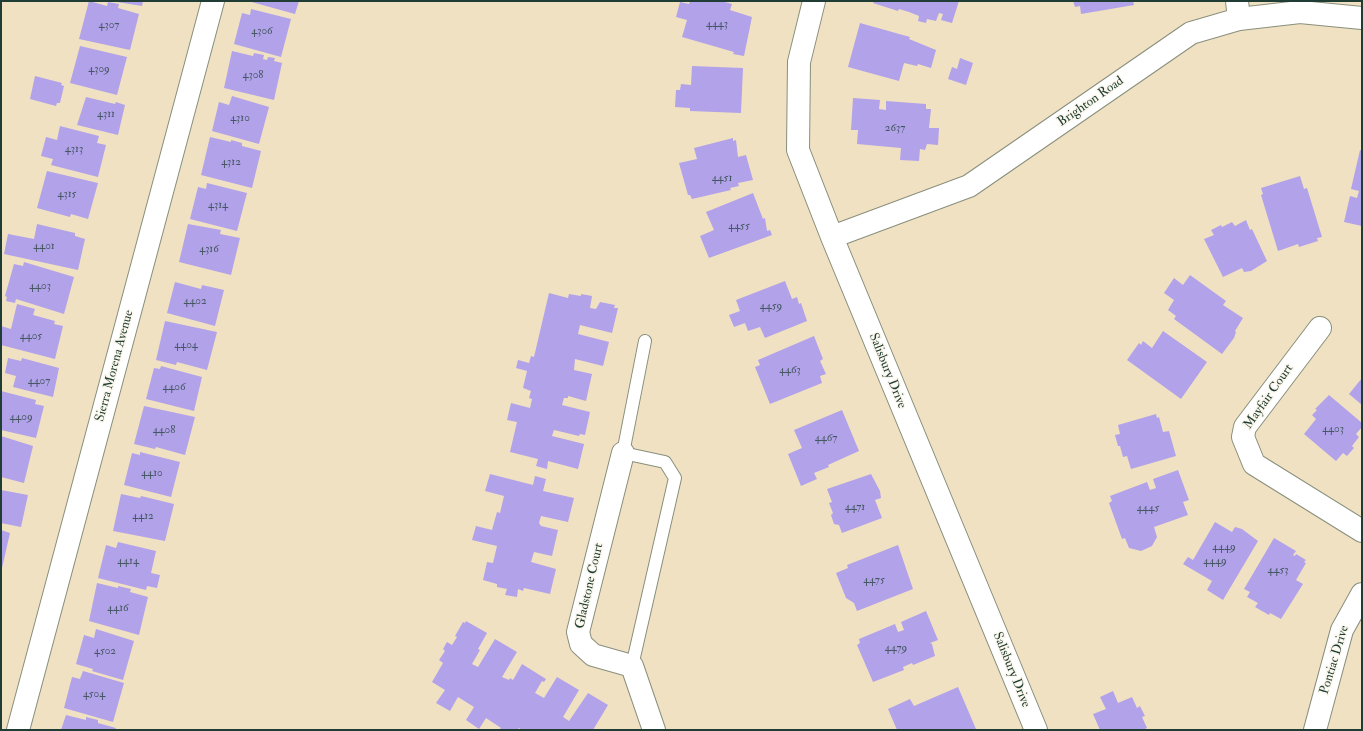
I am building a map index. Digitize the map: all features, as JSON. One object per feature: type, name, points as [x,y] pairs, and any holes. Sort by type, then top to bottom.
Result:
[{"type":"street","name":"Sierra Morena Avenue","points":[[18,730],[213,1]]},
{"type":"street","name":"Salisbury Drive","points":[[814,1],[799,62],[798,150],[832,237],[1036,730]]},
{"type":"street","name":"Brighton Road","points":[[832,237],[969,186],[1190,33],[1238,10],[1300,12],[1362,18]]},
{"type":"street","name":"Mayfair Court","points":[[1320,328],[1245,427],[1243,437],[1254,464],[1362,531]]},
{"type":"street","name":"Gladstone Court","points":[[623,453],[578,632],[582,644],[593,655],[632,666]]},
{"type":"street","name":"Pontiac Drive","points":[[1315,730],[1342,630],[1362,594]]},
{"type":"street","points":[[632,666],[654,730]]},
{"type":"lane","points":[[632,666],[675,478],[665,462],[623,453],[645,341]]},
{"type":"building","points":[[89,1],[107,6],[108,2],[119,4],[118,8],[139,14],[130,50],[79,39]]},
{"type":"building","points":[[143,1],[142,6],[117,2]]},
{"type":"building","points":[[248,1],[299,1],[295,14]]},
{"type":"building","points":[[690,1],[721,1],[732,4],[730,10],[752,17],[744,56],[733,54],[734,52],[682,37],[687,20],[676,17],[680,2],[689,4]]},
{"type":"building","points":[[874,1],[959,1],[952,23],[941,20],[943,14],[939,13],[936,21],[927,19],[926,23],[918,21],[919,16],[899,9],[898,11],[873,3]]},
{"type":"building","points":[[1073,1],[1133,1],[1134,5],[1081,14],[1080,6],[1075,7]]},
{"type":"building","points":[[251,9],[291,19],[281,57],[234,44],[242,13],[250,15]]},
{"type":"building","points":[[860,23],[910,37],[909,39],[936,50],[931,68],[918,64],[917,66],[904,63],[899,81],[848,67]]},
{"type":"building","points":[[80,46],[127,57],[117,95],[70,83]]},
{"type":"building","points":[[232,51],[253,56],[254,53],[264,55],[263,59],[267,60],[268,57],[275,58],[274,61],[282,63],[274,100],[224,88]]},
{"type":"building","points":[[960,58],[973,63],[966,85],[948,79],[952,67],[957,69]]},
{"type":"building","points":[[692,66],[743,68],[741,113],[690,111],[690,108],[675,107],[676,90],[680,90],[681,84],[691,85]]},
{"type":"building","points":[[35,76],[62,83],[61,85],[64,86],[60,103],[57,103],[56,106],[30,99]]},
{"type":"building","points":[[232,96],[269,107],[259,144],[212,131],[219,102],[229,105]]},
{"type":"building","points":[[86,97],[125,105],[118,135],[77,125]]},
{"type":"building","points":[[853,98],[880,100],[879,109],[886,110],[886,101],[926,104],[926,109],[931,109],[929,128],[939,128],[938,145],[927,144],[925,150],[920,149],[919,161],[900,160],[901,148],[857,144],[858,130],[851,130]]},
{"type":"building","points":[[60,126],[99,136],[97,143],[106,145],[98,177],[51,165],[53,159],[41,156],[46,137],[57,140]]},
{"type":"building","points":[[210,137],[242,143],[242,146],[261,151],[252,188],[201,175]]},
{"type":"building","points":[[733,138],[733,141],[736,140],[738,157],[746,155],[753,180],[738,183],[739,186],[730,188],[731,190],[692,199],[690,195],[688,195],[679,163],[697,159],[694,148]]},
{"type":"building","points":[[1360,150],[1362,151],[1362,226],[1344,222],[1350,196],[1357,198],[1359,191],[1351,189]]},
{"type":"building","points":[[47,171],[98,183],[88,219],[71,214],[70,217],[37,208]]},
{"type":"building","points":[[1300,176],[1304,189],[1307,188],[1322,237],[1317,238],[1318,241],[1299,247],[1298,244],[1278,251],[1261,195],[1263,194],[1261,188]]},
{"type":"building","points":[[207,183],[247,193],[237,231],[190,219],[198,187],[206,189]]},
{"type":"building","points":[[753,193],[763,219],[765,218],[767,231],[770,230],[772,235],[709,258],[700,236],[714,230],[706,212]]},
{"type":"building","points":[[1246,220],[1250,230],[1252,229],[1267,261],[1251,271],[1244,272],[1242,268],[1223,277],[1204,239],[1214,235],[1211,230],[1221,225],[1222,227],[1232,222],[1235,226]]},
{"type":"building","points":[[37,224],[75,233],[75,236],[85,239],[78,270],[4,254],[8,234],[34,239]]},
{"type":"building","points":[[188,224],[221,230],[220,234],[240,238],[231,275],[179,262]]},
{"type":"building","points":[[24,262],[74,277],[64,314],[16,299],[15,303],[6,301],[7,297],[5,296],[14,264],[23,266]]},
{"type":"building","points":[[1190,275],[1226,301],[1223,305],[1243,318],[1235,331],[1234,338],[1222,354],[1174,319],[1176,316],[1168,310],[1174,300],[1164,293],[1174,278],[1183,285]]},
{"type":"building","points":[[785,281],[792,299],[797,297],[799,304],[801,303],[807,321],[765,338],[760,327],[748,331],[745,323],[734,327],[729,315],[740,311],[736,300]]},
{"type":"building","points":[[175,282],[201,289],[202,285],[224,290],[215,326],[167,313]]},
{"type":"building","points":[[549,293],[568,298],[569,294],[592,296],[590,308],[596,309],[600,302],[615,305],[614,308],[618,308],[612,333],[580,325],[578,334],[609,342],[603,366],[575,359],[574,370],[592,374],[586,401],[568,396],[568,398],[564,398],[562,405],[590,412],[585,435],[580,434],[579,436],[554,430],[552,436],[584,444],[578,469],[548,461],[547,469],[536,466],[538,459],[510,452],[517,422],[507,420],[511,403],[530,408],[532,399],[529,398],[531,391],[523,388],[527,371],[516,368],[518,360],[529,363],[531,356],[534,357]]},
{"type":"building","points":[[17,304],[35,309],[33,315],[55,321],[54,324],[63,326],[55,359],[1,345],[1,326],[11,329]]},
{"type":"building","points":[[165,321],[217,332],[207,370],[177,362],[176,365],[156,360]]},
{"type":"building","points":[[1163,331],[1207,362],[1181,399],[1127,360],[1139,343],[1141,345],[1143,341],[1152,348]]},
{"type":"building","points":[[814,336],[823,359],[820,361],[826,374],[820,376],[822,383],[770,404],[755,367],[760,365],[758,360]]},
{"type":"building","points":[[8,358],[21,361],[22,358],[59,368],[53,397],[13,387],[16,376],[5,373]]},
{"type":"building","points":[[161,366],[202,377],[194,411],[146,399],[154,368],[160,369]]},
{"type":"building","points":[[1362,378],[1362,405],[1349,394]]},
{"type":"building","points":[[1,391],[36,400],[35,404],[44,406],[36,438],[1,430]]},
{"type":"building","points":[[1329,395],[1362,423],[1362,427],[1356,434],[1359,437],[1352,446],[1354,448],[1347,456],[1343,453],[1336,461],[1304,434],[1316,419],[1312,415],[1317,410],[1315,409]]},
{"type":"building","points":[[144,406],[195,417],[185,455],[156,447],[155,449],[134,444]]},
{"type":"building","points":[[842,410],[859,451],[814,473],[817,479],[801,486],[788,454],[802,448],[794,430]]},
{"type":"building","points":[[1156,414],[1157,418],[1159,417],[1163,432],[1169,431],[1176,456],[1131,469],[1127,456],[1123,457],[1120,446],[1118,446],[1115,435],[1120,434],[1118,425]]},
{"type":"building","points":[[1,436],[33,446],[24,483],[1,477]]},
{"type":"building","points":[[140,452],[180,462],[171,497],[124,485],[132,453],[140,455]]},
{"type":"building","points":[[1178,470],[1189,500],[1183,502],[1188,515],[1154,527],[1157,537],[1152,546],[1141,551],[1129,548],[1125,538],[1122,539],[1109,503],[1112,501],[1110,496],[1147,482],[1150,490],[1156,488],[1153,479]]},
{"type":"building","points":[[490,474],[533,485],[535,476],[546,479],[543,491],[574,498],[568,522],[541,516],[539,523],[541,526],[558,530],[552,556],[534,552],[531,562],[556,569],[550,594],[524,588],[523,591],[518,589],[517,597],[505,595],[507,589],[497,587],[497,584],[483,580],[487,562],[493,563],[497,546],[472,540],[476,526],[492,530],[497,512],[500,513],[504,496],[485,491]]},
{"type":"building","points":[[871,474],[880,491],[881,498],[875,500],[882,518],[842,533],[839,525],[834,524],[831,515],[833,513],[829,503],[832,502],[827,489]]},
{"type":"building","points":[[1,490],[28,495],[21,527],[1,523]]},
{"type":"building","points":[[121,494],[140,498],[141,496],[174,504],[165,541],[113,531]]},
{"type":"building","points":[[1215,522],[1232,532],[1235,527],[1242,529],[1258,541],[1223,600],[1207,590],[1212,581],[1183,564],[1188,557],[1193,560]]},
{"type":"building","points":[[1,530],[10,533],[2,568],[1,567]]},
{"type":"building","points":[[1274,538],[1296,551],[1293,555],[1295,556],[1296,554],[1306,560],[1304,562],[1306,563],[1296,580],[1303,584],[1281,619],[1270,613],[1269,615],[1255,607],[1258,603],[1247,597],[1250,592],[1244,589]]},
{"type":"building","points":[[118,542],[156,551],[151,573],[160,575],[157,588],[147,586],[146,590],[98,578],[106,545],[116,548]]},
{"type":"building","points":[[898,545],[913,589],[857,611],[854,603],[846,598],[836,573],[848,568],[847,565]]},
{"type":"building","points":[[97,583],[118,588],[118,586],[131,589],[130,592],[148,597],[139,635],[89,621]]},
{"type":"building","points":[[926,611],[938,640],[930,643],[932,644],[935,656],[913,665],[912,663],[903,667],[904,670],[873,682],[857,645],[860,643],[859,639],[895,624],[898,632],[904,630],[901,622]]},
{"type":"building","points":[[466,621],[487,633],[472,664],[478,667],[495,639],[517,652],[502,677],[513,680],[522,664],[546,679],[544,682],[542,681],[535,693],[544,698],[557,677],[579,690],[563,717],[569,721],[588,693],[608,705],[593,730],[522,730],[519,728],[517,730],[499,730],[501,728],[486,718],[479,729],[466,720],[474,707],[458,697],[450,711],[436,703],[445,690],[432,682],[443,663],[439,660],[445,651],[443,649],[447,642],[452,645],[463,622],[465,623]]},
{"type":"building","points":[[96,629],[134,641],[123,680],[92,671],[93,669],[76,664],[84,635],[94,638]]},
{"type":"building","points":[[83,671],[124,683],[113,722],[64,708],[72,677],[80,679]]},
{"type":"building","points":[[958,687],[976,729],[897,730],[888,709],[910,699],[914,706]]},
{"type":"building","points":[[1113,691],[1118,703],[1132,697],[1137,708],[1140,706],[1145,716],[1142,717],[1147,728],[1143,730],[1100,730],[1093,714],[1106,709],[1100,697]]},
{"type":"building","points":[[66,715],[86,720],[86,717],[98,720],[98,723],[116,728],[115,730],[61,730]]}]
